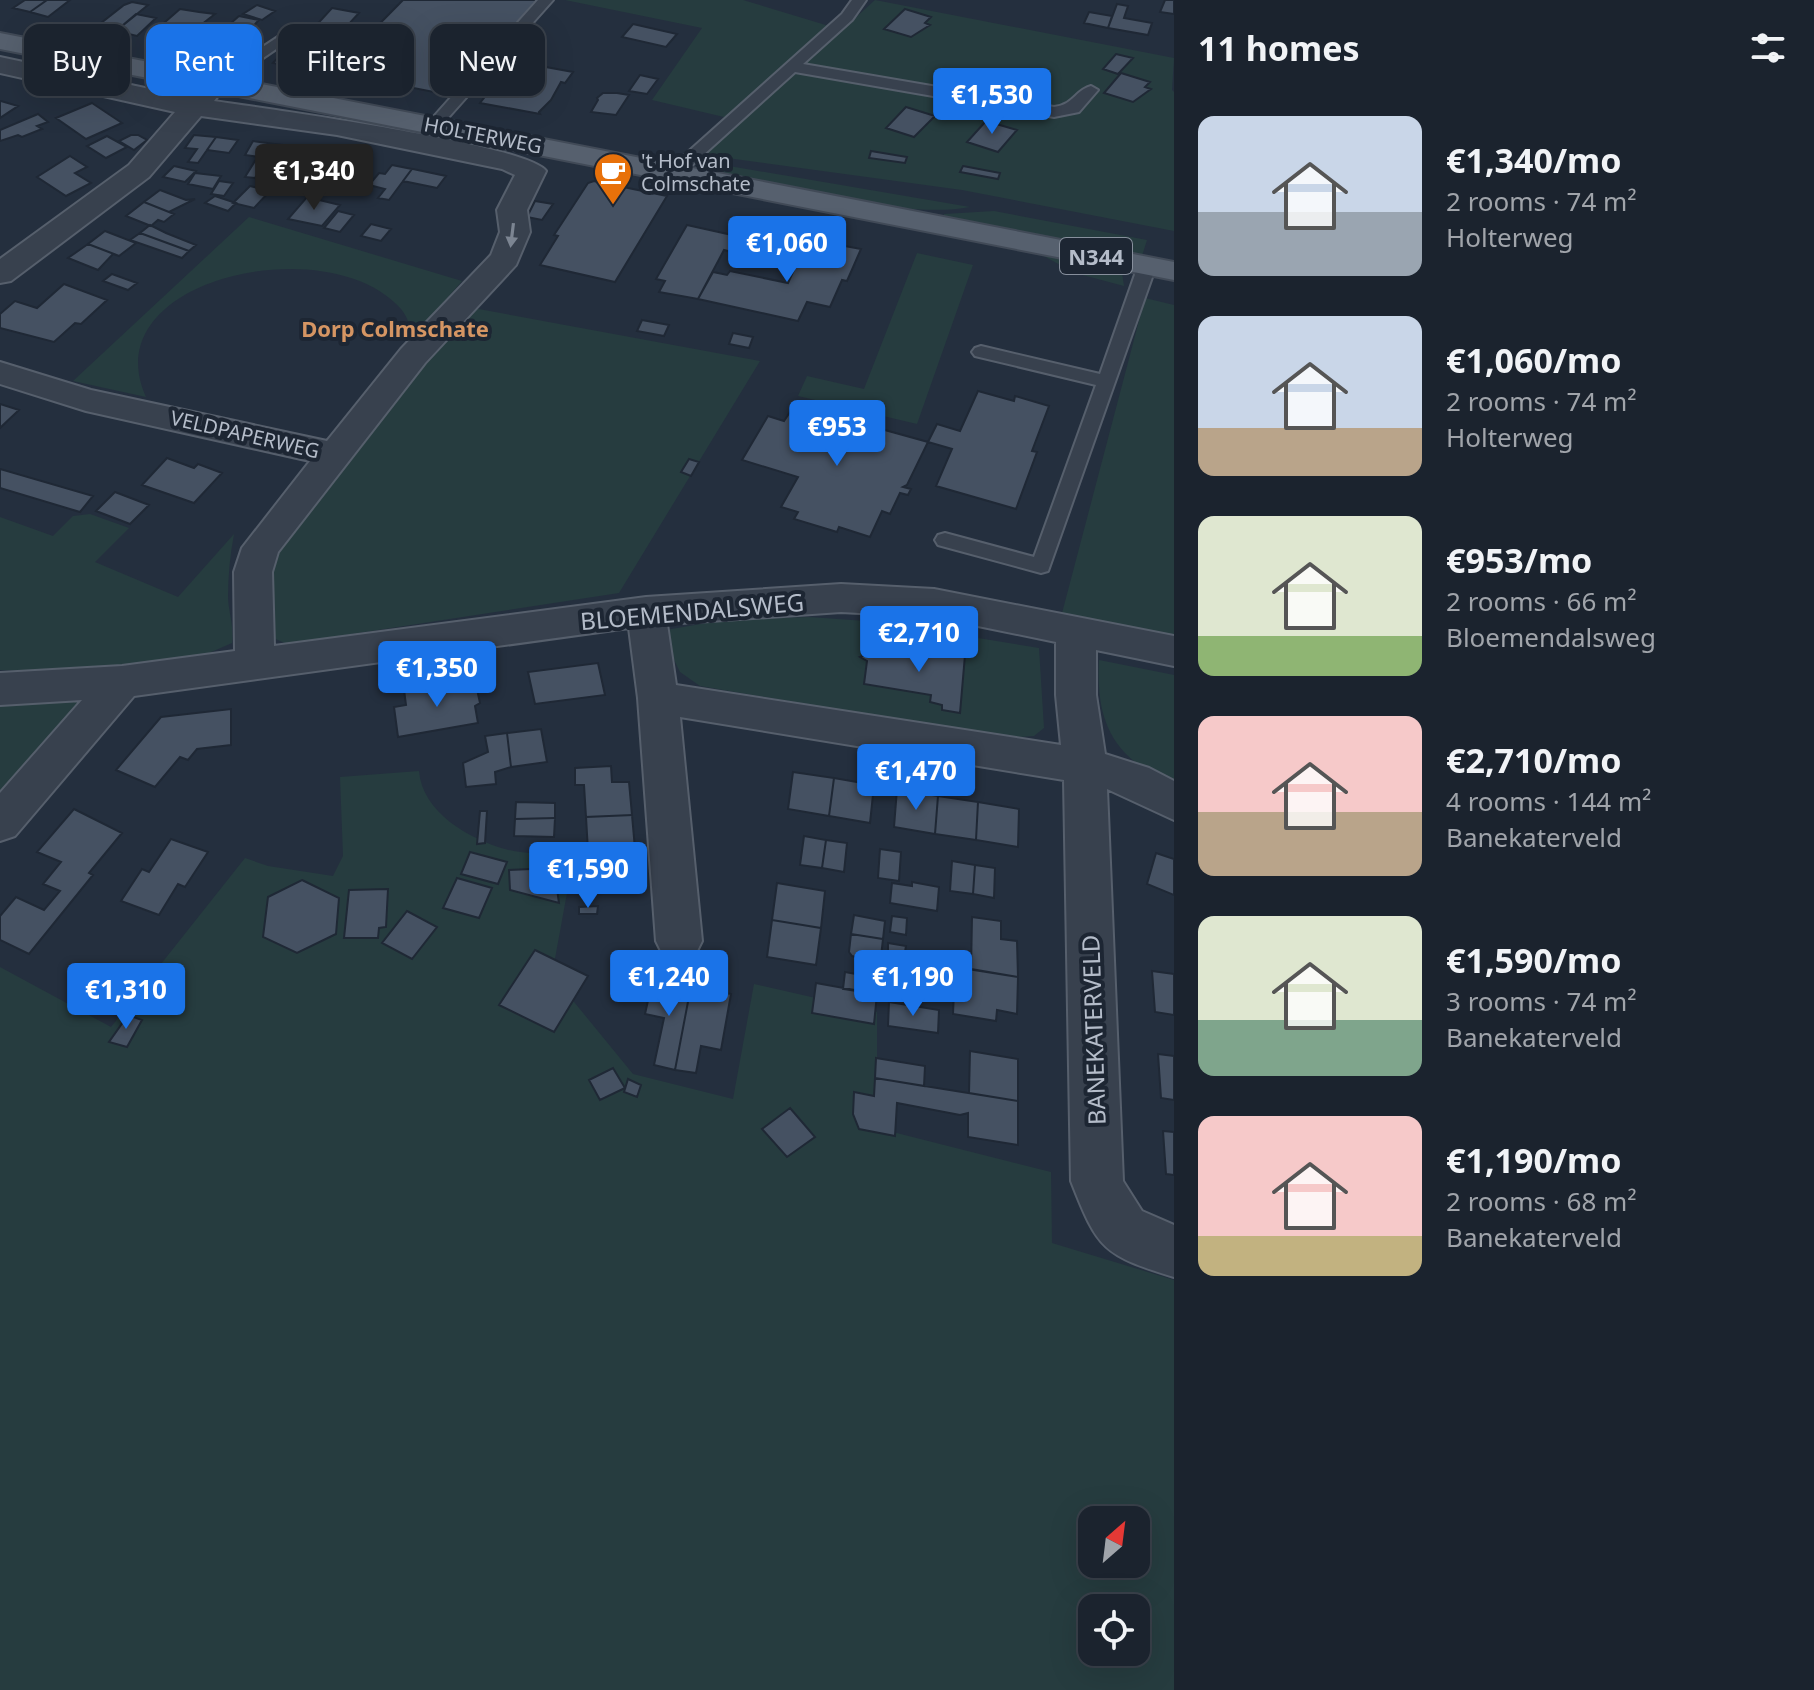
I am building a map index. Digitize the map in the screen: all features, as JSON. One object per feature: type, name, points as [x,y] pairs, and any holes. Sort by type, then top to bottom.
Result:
[{"type":"main road","name":"HOLTERWEG","points":[[2,46],[146,70]]},
{"type":"main road","name":"HOLTERWEG","points":[[262,91],[1160,268]]},
{"type":"street","name":"HOLTERWEG","points":[[2,46],[192,108],[337,127],[510,162],[531,171]]},
{"type":"street","points":[[0,274],[139,171],[204,96]]},
{"type":"street","name":"VELDPAPERWEG","points":[[0,373],[86,400],[332,454],[413,356],[476,291],[512,244],[512,210],[531,171]]},
{"type":"street","points":[[255,663],[253,572],[261,548],[332,454]]},
{"type":"street","name":"BLOEMENDALSWEG","points":[[0,689],[122,682],[646,611],[841,598],[934,603],[1174,651]]},
{"type":"street","points":[[646,611],[658,698],[679,941]]},
{"type":"street","name":"BANEKATERVELD","points":[[1076,630],[1076,695],[1085,766],[1097,1181],[1119,1229],[1145,1242],[1174,1251]]},
{"type":"street","points":[[0,823],[122,682]]},
{"type":"street","points":[[658,698],[1085,766],[1134,780],[1174,802]]},
{"type":"lane","points":[[434,125],[546,0]]},
{"type":"lane","points":[[675,172],[794,67],[847,17],[859,0]]},
{"type":"lane","points":[[794,67],[1054,112],[1074,109],[1091,90]]},
{"type":"lane","points":[[945,540],[1041,566],[1107,382],[1160,268]]},
{"type":"lane","points":[[981,352],[1107,382]]},
{"type":"green space","points":[[565,0],[743,0],[829,26],[728,118],[652,100],[702,28]]},
{"type":"green space","points":[[875,0],[1174,58],[1174,231],[962,190],[705,155]]},
{"type":"green space","points":[[700,161],[970,207],[943,210],[879,205],[718,171]]},
{"type":"green space","points":[[994,211],[1147,240],[1142,256],[944,217],[944,214]]},
{"type":"green space","points":[[249,217],[462,281],[414,337],[401,309],[367,284],[324,271],[275,269],[227,278],[184,295],[153,322],[139,356],[146,397],[73,381]]},
{"type":"green space","points":[[917,253],[973,265],[917,424],[798,396],[807,376],[864,389]]},
{"type":"green space","points":[[1040,254],[1112,268],[1122,273],[1124,286],[1075,273]]},
{"type":"green space","points":[[1145,298],[1174,305],[1174,641],[1061,617]]},
{"type":"green space","points":[[468,307],[760,361],[619,593],[287,644],[271,637],[262,599],[276,543]]},
{"type":"green space","points":[[90,514],[129,528],[95,562],[178,597],[234,534],[228,590],[232,643],[193,660],[78,673],[0,670],[0,517],[53,536],[73,516]]},
{"type":"green space","points":[[809,617],[880,622],[1039,648],[1044,728],[1034,736],[1006,738],[700,686],[680,672],[660,631],[724,620]]},
{"type":"green space","points":[[1099,660],[1174,675],[1174,782],[1139,765],[1115,741],[1101,703]]},
{"type":"green space","points":[[90,699],[0,800],[0,703]]},
{"type":"green space","points":[[419,771],[429,799],[438,811],[463,831],[512,851],[567,854],[569,882],[552,975],[633,1074],[733,1099],[754,984],[877,1012],[877,1128],[1051,1172],[1052,1243],[1174,1280],[1174,1690],[0,1690],[0,967],[111,1027],[245,858],[268,866],[333,876],[343,856],[340,777]]},
{"type":"building","points":[[25,0],[47,0],[30,12],[13,8]]},
{"type":"building","points":[[47,0],[70,0],[48,17],[30,12]]},
{"type":"building","points":[[403,0],[537,0],[516,24],[430,24],[430,91],[414,88],[414,24],[379,24]]},
{"type":"building","points":[[1165,0],[1174,0],[1174,14],[1160,12]]},
{"type":"building","points":[[132,2],[148,5],[125,24],[100,24]]},
{"type":"building","points":[[1117,4],[1128,6],[1124,18],[1152,23],[1148,35],[1108,28]]},
{"type":"building","points":[[257,5],[275,11],[262,20],[243,14]]},
{"type":"building","points":[[332,8],[359,13],[349,24],[317,24]]},
{"type":"building","points":[[180,9],[215,14],[202,24],[163,24]]},
{"type":"building","points":[[905,9],[931,17],[925,23],[930,25],[911,37],[884,29]]},
{"type":"building","points":[[1089,12],[1112,16],[1108,28],[1084,23]]},
{"type":"building","points":[[136,14],[156,18],[146,24],[137,36],[130,34],[130,24],[124,24]]},
{"type":"building","points":[[239,16],[259,20],[255,24],[230,24]]},
{"type":"building","points":[[633,24],[677,34],[666,47],[622,37]]},
{"type":"building","points":[[1116,54],[1133,58],[1118,74],[1103,69]]},
{"type":"building","points":[[545,67],[573,72],[565,83],[561,82],[540,114],[480,103],[486,96],[545,96]]},
{"type":"building","points":[[1121,73],[1150,82],[1145,87],[1151,89],[1133,102],[1104,93]]},
{"type":"building","points":[[640,75],[658,79],[647,94],[629,91]]},
{"type":"building","points":[[603,93],[629,95],[616,115],[591,112],[597,98]]},
{"type":"building","points":[[1,101],[18,106],[0,118]]},
{"type":"building","points":[[92,103],[122,123],[86,139],[56,118]]},
{"type":"building","points":[[906,107],[935,116],[914,137],[886,128]]},
{"type":"building","points":[[38,114],[48,122],[37,126],[42,129],[0,141],[0,130]]},
{"type":"building","points":[[986,121],[1017,130],[998,152],[967,142]]},
{"type":"building","points":[[131,135],[147,140],[134,150],[119,141]]},
{"type":"building","points":[[194,135],[216,137],[198,163],[188,162],[197,149],[185,148]]},
{"type":"building","points":[[107,136],[127,147],[106,158],[87,146]]},
{"type":"building","points":[[216,137],[238,140],[229,153],[207,150]]},
{"type":"building","points":[[253,141],[275,144],[267,158],[245,155]]},
{"type":"building","points":[[275,144],[299,147],[290,160],[267,158]]},
{"type":"building","points":[[316,148],[354,156],[339,173],[332,172],[321,185],[296,180],[308,166],[302,165]]},
{"type":"building","points":[[871,151],[907,157],[905,163],[869,158]]},
{"type":"building","points":[[70,156],[87,167],[75,173],[91,183],[66,196],[37,177]]},
{"type":"building","points":[[255,161],[264,163],[255,178],[245,177]]},
{"type":"building","points":[[264,163],[273,164],[264,179],[255,178]]},
{"type":"building","points":[[392,165],[412,169],[389,200],[378,198],[385,189],[369,185],[379,173],[385,174]]},
{"type":"building","points":[[174,166],[196,171],[185,182],[163,177]]},
{"type":"building","points":[[963,166],[1000,173],[998,179],[960,172]]},
{"type":"building","points":[[412,169],[446,176],[437,188],[403,181]]},
{"type":"building","points":[[195,173],[221,176],[213,189],[188,184]]},
{"type":"building","points":[[219,181],[233,183],[224,196],[211,194]]},
{"type":"building","points":[[594,181],[667,196],[615,282],[540,265],[558,236],[554,235],[588,183]]},
{"type":"building","points":[[250,186],[270,191],[254,208],[233,203]]},
{"type":"building","points":[[160,190],[186,200],[195,199],[169,212],[144,202]]},
{"type":"building","points":[[215,196],[236,203],[228,211],[205,203]]},
{"type":"building","points":[[307,197],[340,205],[322,226],[288,219]]},
{"type":"building","points":[[535,201],[553,204],[542,220],[527,217]]},
{"type":"building","points":[[144,202],[174,214],[164,222],[158,220],[151,226],[126,216]]},
{"type":"building","points":[[338,211],[354,215],[340,232],[324,228]]},
{"type":"building","points":[[371,224],[391,229],[381,241],[361,236]]},
{"type":"building","points":[[150,225],[196,245],[189,251],[140,233]]},
{"type":"building","points":[[687,225],[732,235],[730,239],[745,242],[739,254],[724,250],[698,299],[659,292],[665,281],[656,279]]},
{"type":"building","points":[[105,231],[136,243],[119,256],[88,244]]},
{"type":"building","points":[[140,233],[189,251],[182,258],[130,240]]},
{"type":"building","points":[[807,239],[861,249],[847,281],[842,280],[830,307],[807,302],[798,321],[698,299],[713,272],[727,275],[730,271],[788,283],[797,263],[807,265],[813,252],[802,249]]},
{"type":"building","points":[[88,244],[119,256],[113,254],[98,270],[68,258]]},
{"type":"building","points":[[112,274],[137,283],[128,290],[103,281]]},
{"type":"building","points":[[64,284],[107,300],[81,324],[75,323],[54,342],[0,328],[0,314],[15,301],[37,308]]},
{"type":"building","points":[[642,320],[669,325],[664,336],[637,331]]},
{"type":"building","points":[[733,333],[753,337],[749,348],[729,344]]},
{"type":"building","points":[[978,391],[1014,401],[1015,396],[1049,406],[1032,451],[1037,452],[1016,509],[936,486],[952,449],[928,442],[937,424],[960,431]]},
{"type":"building","points":[[0,404],[19,410],[0,428]]},
{"type":"building","points":[[809,409],[928,442],[907,485],[903,487],[911,489],[908,495],[900,493],[890,514],[882,511],[870,537],[839,527],[837,532],[794,519],[798,512],[781,507],[798,477],[742,460],[768,416],[784,421],[790,412]]},
{"type":"building","points":[[167,458],[194,468],[198,464],[222,473],[194,503],[142,485]]},
{"type":"building","points":[[689,459],[699,462],[691,476],[681,472]]},
{"type":"building","points":[[0,469],[93,496],[80,512],[0,488]]},
{"type":"building","points":[[115,492],[149,505],[130,524],[96,511]]},
{"type":"building","points":[[869,648],[919,656],[921,648],[965,655],[960,713],[942,710],[942,705],[930,702],[931,695],[864,684],[867,661],[860,657],[868,654]]},
{"type":"building","points":[[598,663],[605,695],[535,704],[528,672]]},
{"type":"building","points":[[471,681],[472,687],[477,689],[480,703],[475,706],[478,723],[398,737],[394,707],[406,705],[404,690]]},
{"type":"building","points":[[231,709],[231,745],[197,749],[188,760],[180,757],[155,787],[116,770],[161,717]]},
{"type":"building","points":[[541,729],[547,762],[511,767],[507,733]]},
{"type":"building","points":[[507,733],[511,767],[495,772],[496,784],[466,787],[463,763],[488,752],[485,736]]},
{"type":"building","points":[[611,766],[612,782],[629,782],[632,815],[586,817],[584,785],[575,785],[575,768]]},
{"type":"building","points":[[793,772],[834,778],[829,816],[788,809]]},
{"type":"building","points":[[834,778],[874,785],[870,823],[829,816]]},
{"type":"building","points":[[897,789],[938,796],[935,834],[894,827]]},
{"type":"building","points":[[938,796],[978,802],[976,840],[935,834]]},
{"type":"building","points":[[516,802],[555,803],[555,818],[515,819]]},
{"type":"building","points":[[978,802],[1019,809],[1018,847],[976,840]]},
{"type":"building","points":[[74,809],[122,833],[89,873],[93,875],[29,954],[0,940],[0,916],[16,897],[44,910],[60,891],[43,884],[61,862],[37,852]]},
{"type":"building","points":[[480,811],[487,811],[485,843],[477,844]]},
{"type":"building","points":[[632,815],[635,849],[588,851],[586,817]]},
{"type":"building","points":[[555,818],[554,837],[514,836],[515,819]]},
{"type":"building","points":[[804,836],[826,840],[822,868],[800,865]]},
{"type":"building","points":[[171,839],[208,852],[185,887],[178,884],[159,915],[121,901],[142,869],[149,872]]},
{"type":"building","points":[[826,840],[847,843],[844,872],[822,868]]},
{"type":"building","points":[[635,849],[637,885],[589,886],[588,851]]},
{"type":"building","points":[[880,849],[901,852],[899,881],[878,878]]},
{"type":"building","points":[[470,852],[507,862],[498,884],[461,874]]},
{"type":"building","points":[[1156,853],[1174,859],[1174,895],[1147,884]]},
{"type":"building","points":[[952,861],[975,865],[973,894],[950,891]]},
{"type":"building","points":[[975,865],[995,868],[994,898],[973,894]]},
{"type":"building","points":[[554,868],[559,903],[510,890],[509,870]]},
{"type":"building","points":[[457,878],[492,888],[479,918],[443,908]]},
{"type":"building","points":[[302,880],[339,898],[336,934],[297,953],[263,937],[268,897]]},
{"type":"building","points":[[912,882],[939,887],[937,911],[890,903],[892,883],[912,886]]},
{"type":"building","points":[[777,883],[825,891],[821,928],[772,920]]},
{"type":"building","points":[[388,889],[386,927],[379,928],[378,938],[344,938],[349,890]]},
{"type":"building","points":[[598,906],[597,914],[579,914],[579,907]]},
{"type":"building","points":[[407,911],[437,927],[412,959],[382,943]]},
{"type":"building","points":[[854,915],[885,921],[883,939],[851,934]]},
{"type":"building","points":[[892,916],[907,918],[906,935],[890,932]]},
{"type":"building","points":[[972,917],[1001,921],[1001,939],[1017,941],[1018,977],[971,969]]},
{"type":"building","points":[[772,920],[821,928],[816,965],[767,957]]},
{"type":"building","points":[[851,934],[883,939],[879,974],[862,971],[864,959],[849,952]]},
{"type":"building","points":[[888,943],[906,946],[904,958],[888,956]]},
{"type":"building","points":[[535,950],[588,976],[554,1032],[499,1005]]},
{"type":"building","points":[[888,957],[900,960],[900,972],[887,970]]},
{"type":"building","points":[[955,967],[1018,977],[1017,1014],[997,1010],[996,1021],[953,1014]]},
{"type":"building","points":[[1152,971],[1174,974],[1174,1015],[1155,1012]]},
{"type":"building","points":[[845,972],[878,978],[877,994],[843,989]]},
{"type":"building","points":[[653,978],[691,986],[675,1070],[654,1065],[664,1018],[645,1014]]},
{"type":"building","points":[[816,983],[877,994],[874,1024],[812,1013]]},
{"type":"building","points":[[691,986],[731,994],[721,1050],[701,1046],[696,1073],[675,1070]]},
{"type":"building","points":[[889,1002],[939,1010],[938,1033],[888,1026]]},
{"type":"building","points":[[128,1015],[142,1020],[127,1047],[109,1042]]},
{"type":"building","points":[[970,1051],[1018,1059],[1018,1101],[969,1093]]},
{"type":"building","points":[[1158,1054],[1174,1056],[1174,1100],[1161,1098]]},
{"type":"building","points":[[876,1058],[925,1066],[924,1086],[875,1078]]},
{"type":"building","points":[[613,1068],[625,1088],[600,1100],[589,1080]]},
{"type":"building","points":[[875,1078],[1018,1101],[1018,1145],[968,1137],[968,1113],[960,1115],[897,1103],[895,1136],[859,1129],[853,1114],[854,1092],[874,1096]]},
{"type":"building","points":[[628,1079],[641,1085],[637,1097],[624,1092]]},
{"type":"building","points":[[790,1108],[815,1137],[787,1157],[762,1129]]},
{"type":"building","points":[[1163,1131],[1174,1132],[1174,1175],[1166,1174]]},
{"type":"place","name":"'t Hof van Colmschate","points":[[613,206]]},
{"type":"district","name":"Dorp Colmschate","points":[[395,328]]}]
